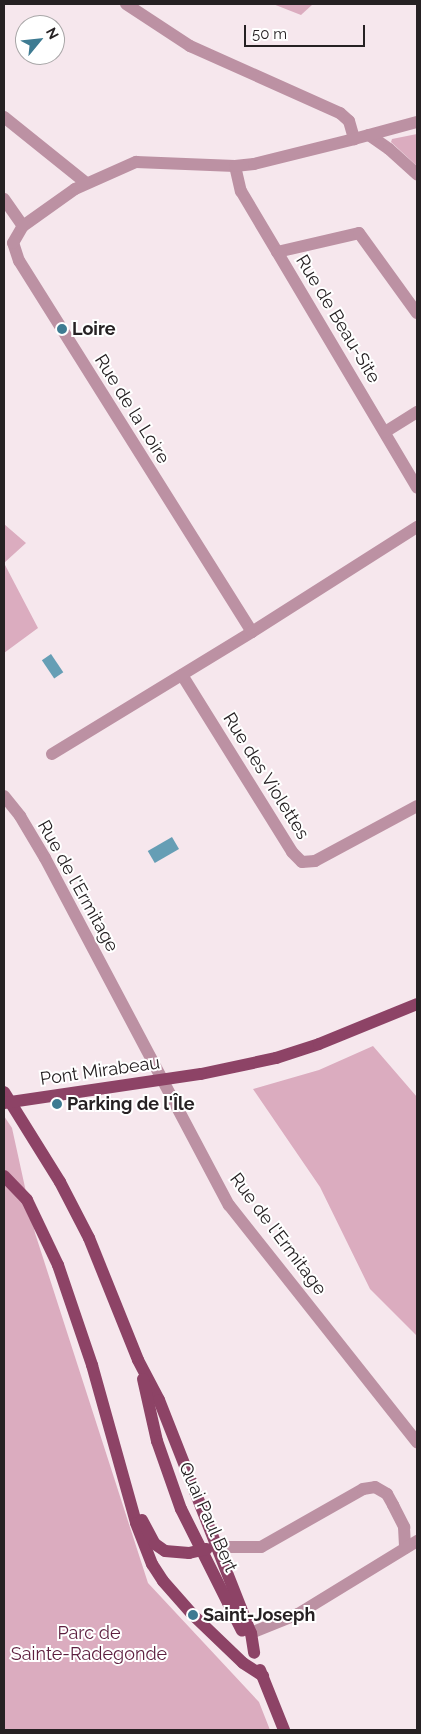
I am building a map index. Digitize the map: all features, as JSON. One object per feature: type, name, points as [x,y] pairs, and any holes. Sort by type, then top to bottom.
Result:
[{"type":"main road","name":"Pont Mirabeau","points":[[4,1103],[201,1074],[276,1058],[319,1044],[417,1004]]},
{"type":"main road","name":"Quai Paul Bert","points":[[4,1092],[60,1182],[89,1238],[138,1360],[159,1400],[251,1633],[254,1654]]},
{"type":"main road","points":[[4,1176],[27,1200],[58,1265],[92,1365],[145,1547],[163,1581],[243,1663],[263,1676]]},
{"type":"main road","name":"Quai Paul Bert","points":[[138,1360],[157,1441],[181,1509],[200,1551],[254,1654],[284,1730]]},
{"type":"main road","points":[[122,1471],[146,1529],[155,1544],[165,1551],[176,1553],[200,1551],[216,1547]]},
{"type":"street","points":[[126,4],[190,46],[340,113],[349,121],[354,139]]},
{"type":"street","points":[[4,117],[86,183]]},
{"type":"street","name":"Rue de la Loire","points":[[252,632],[17,257],[13,243],[24,226],[75,189],[136,162],[235,166],[254,164],[417,122]]},
{"type":"street","points":[[369,135],[389,149],[417,174]]},
{"type":"street","name":"Rue de Beau-Site","points":[[235,166],[241,191],[417,488]]},
{"type":"street","points":[[4,199],[24,226]]},
{"type":"street","points":[[277,252],[359,233],[417,313]]},
{"type":"street","points":[[385,432],[417,412]]},
{"type":"street","points":[[52,754],[252,632],[417,527]]},
{"type":"street","name":"Rue des Violettes","points":[[182,675],[292,852],[302,862],[315,861],[417,806]]},
{"type":"street","name":"Rue de l'Ermitage","points":[[4,796],[20,816],[45,858],[229,1205],[417,1442]]},
{"type":"street","points":[[216,1547],[261,1547],[363,1489],[375,1487],[386,1494],[394,1505],[404,1527],[405,1548]]},
{"type":"street","points":[[251,1633],[298,1614],[417,1541]]},
{"type":"green space","points":[[273,4],[313,4],[301,15]]},
{"type":"green space","points":[[417,134],[417,166],[391,142],[392,139]]},
{"type":"green space","points":[[4,524],[26,543],[4,563]]},
{"type":"green space","points":[[4,563],[38,628],[4,653]]},
{"type":"green space","points":[[373,1046],[417,1097],[417,1336],[370,1289],[320,1187],[253,1089],[319,1070]]},
{"type":"green space","name":"Parc de Sainte-Radegonde","points":[[4,1116],[12,1128],[35,1233],[148,1583],[259,1702],[270,1730],[4,1730]]},
{"type":"water","points":[[51,654],[63,672],[54,678],[42,660]]},
{"type":"water","points":[[172,837],[179,849],[155,863],[148,851]]},
{"type":"place","name":"Loire","points":[[62,329]]},
{"type":"place","name":"Parking de l'Île","points":[[57,1104]]},
{"type":"place","name":"Saint-Joseph","points":[[193,1615]]}]
